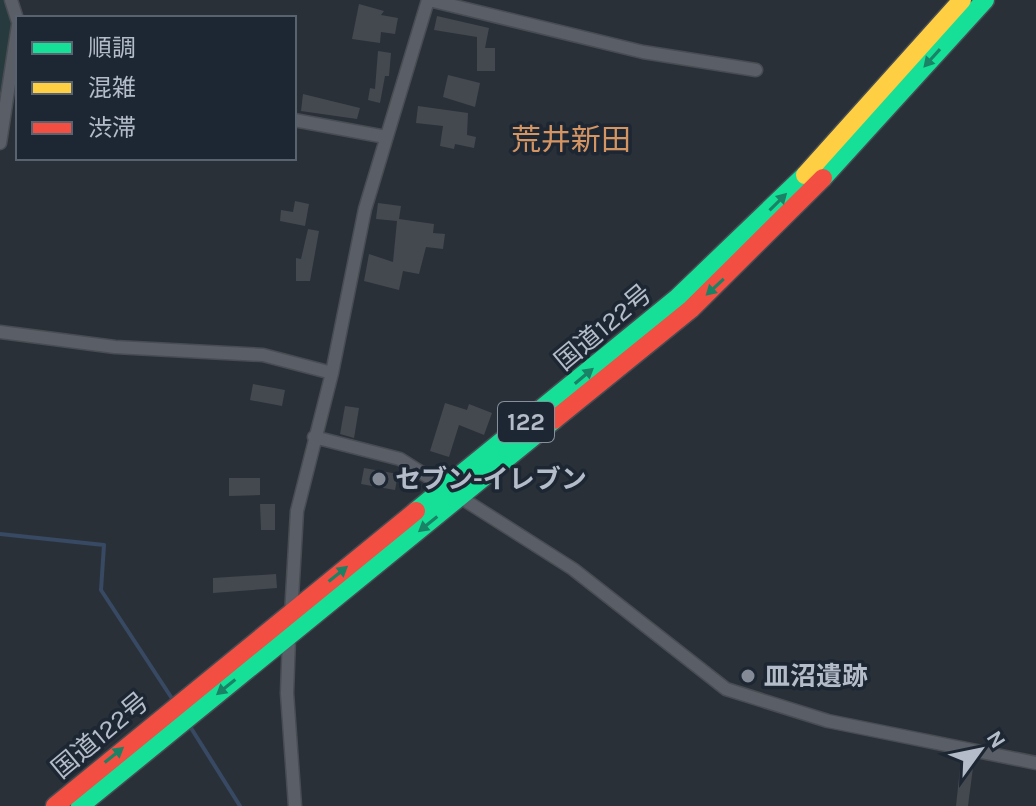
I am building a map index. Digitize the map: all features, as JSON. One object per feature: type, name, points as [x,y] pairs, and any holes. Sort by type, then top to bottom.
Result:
[{"type":"highway","name":"国道122号","points":[[55,806],[582,378],[740,240],[962,0]]},
{"type":"highway","name":"国道122号","points":[[80,806],[691,309],[751,253],[985,0]]},
{"type":"street","points":[[295,806],[287,693],[297,511],[332,373],[365,209],[429,0],[643,52],[756,70]]},
{"type":"street","points":[[0,143],[16,37]]},
{"type":"street","points":[[296,120],[386,137]]},
{"type":"street","points":[[0,332],[115,347],[263,355],[332,373]]},
{"type":"street","points":[[314,437],[400,459],[573,569],[726,689],[828,721],[1036,763]]},
{"type":"green space","points":[[0,0],[8,0],[13,38],[0,118]]},
{"type":"building","points":[[359,4],[384,11],[381,15],[398,18],[395,34],[381,32],[380,43],[352,39]]},
{"type":"building","points":[[437,16],[489,28],[485,48],[495,48],[495,71],[477,71],[477,37],[434,30]]},
{"type":"building","points":[[378,51],[391,53],[389,76],[385,76],[380,103],[368,100],[370,88],[375,89]]},
{"type":"building","points":[[448,75],[480,83],[475,107],[443,97]]},
{"type":"building","points":[[303,94],[360,108],[357,119],[301,111]]},
{"type":"building","points":[[418,106],[468,113],[467,135],[476,137],[474,148],[455,144],[454,149],[440,146],[443,126],[416,123]]},
{"type":"building","points":[[295,201],[309,204],[305,226],[280,221],[281,210],[293,212]]},
{"type":"building","points":[[378,203],[401,206],[399,219],[434,224],[433,233],[445,234],[443,249],[426,247],[419,274],[403,271],[399,290],[364,281],[369,254],[393,262],[397,221],[376,219]]},
{"type":"building","points":[[308,229],[319,231],[310,281],[296,281],[296,258],[301,259]]},
{"type":"building","points":[[253,384],[285,390],[282,406],[250,400]]},
{"type":"building","points":[[445,403],[467,410],[469,404],[492,413],[484,435],[459,425],[449,457],[430,451]]},
{"type":"building","points":[[345,406],[359,408],[354,438],[340,434]]},
{"type":"building","points":[[364,468],[398,474],[395,490],[361,484]]},
{"type":"building","points":[[229,478],[260,478],[260,495],[229,496]]},
{"type":"building","points":[[260,504],[275,504],[275,530],[261,530]]},
{"type":"building","points":[[276,574],[277,588],[213,593],[213,578]]},
{"type":"building","points":[[961,759],[974,760],[968,806],[956,806]]},
{"type":"waterway","points":[[0,534],[104,545],[101,590],[173,700]]},
{"type":"waterway","points":[[191,728],[240,806]]},
{"type":"traffic: fast","points":[[823,178],[985,0]]},
{"type":"traffic: fast","points":[[416,511],[677,298],[805,175]]},
{"type":"traffic: fast","points":[[80,806],[554,420]]},
{"type":"traffic: slow","points":[[805,175],[962,0]]},
{"type":"traffic: jam","points":[[554,420],[691,309],[823,178]]},
{"type":"traffic: jam","points":[[55,806],[416,511]]},
{"type":"place","name":"セブン-イレブン","points":[[379,479]]},
{"type":"place","name":"皿沼遺跡","points":[[748,676]]},
{"type":"district","name":"荒井新田","points":[[571,140]]}]
